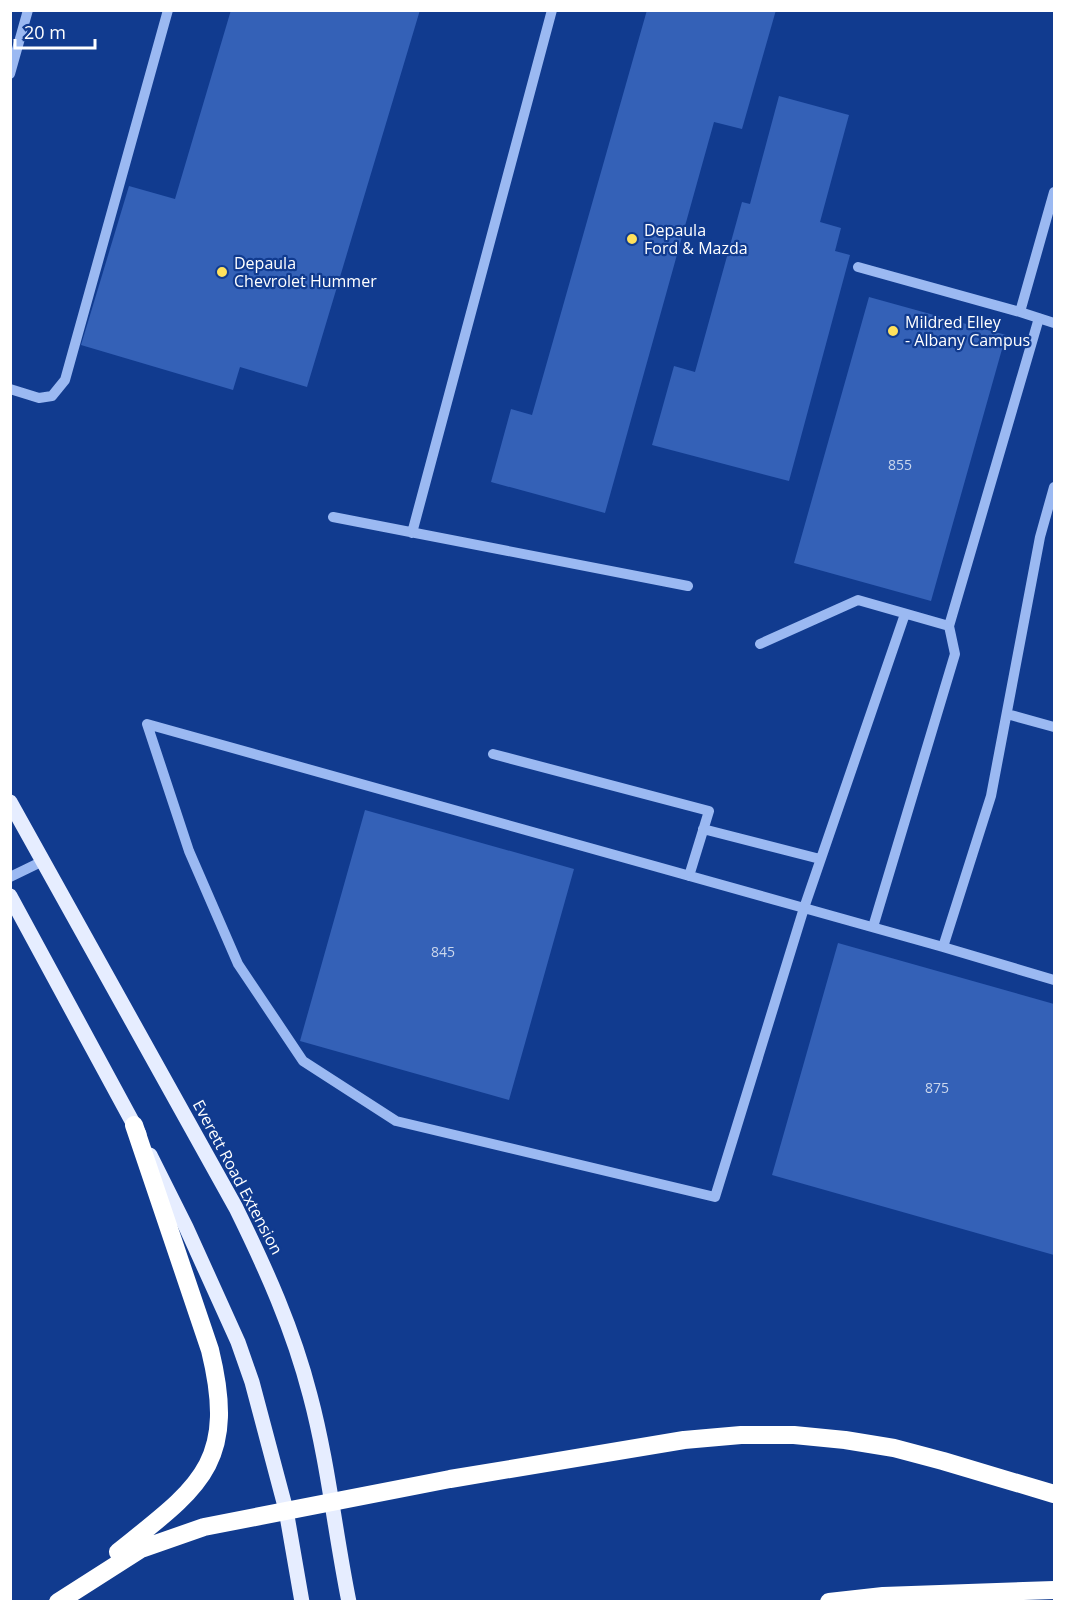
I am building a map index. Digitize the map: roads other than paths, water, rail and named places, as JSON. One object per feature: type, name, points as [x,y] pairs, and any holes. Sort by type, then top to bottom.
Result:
[{"type":"highway","points":[[58,1602],[190,1493],[210,1461],[219,1426],[219,1393],[210,1350],[134,1125]]},
{"type":"highway","points":[[58,1602],[113,1565],[162,1541],[204,1527],[331,1501],[626,1448],[741,1435],[794,1435],[894,1448],[1054,1494]]},
{"type":"highway","points":[[829,1602],[895,1596],[1054,1590]]},
{"type":"main road","name":"Everett Road Extension","points":[[10,802],[236,1208],[269,1275],[294,1340],[311,1396],[349,1602]]},
{"type":"main road","points":[[10,896],[134,1125],[186,1227],[238,1342],[264,1424],[286,1510],[302,1602]]},
{"type":"street","points":[[10,74],[28,10]]},
{"type":"street","points":[[10,389],[39,398],[52,396],[65,380],[168,10]]},
{"type":"street","points":[[412,533],[552,10]]},
{"type":"street","points":[[1020,312],[1054,192]]},
{"type":"street","points":[[858,267],[1054,323]]},
{"type":"street","points":[[873,927],[955,654],[949,626],[1039,318]]},
{"type":"street","points":[[942,947],[991,796],[1040,537],[1054,487]]},
{"type":"street","points":[[333,517],[688,586]]},
{"type":"street","points":[[760,644],[858,600],[949,626]]},
{"type":"street","points":[[905,614],[804,908],[715,1197],[396,1121],[303,1061],[238,964],[189,851],[147,724],[689,876],[804,908],[873,927],[1054,980]]},
{"type":"street","points":[[1006,714],[1054,727]]},
{"type":"street","points":[[493,754],[709,811],[689,876]]},
{"type":"street","points":[[703,829],[820,859]]},
{"type":"street","points":[[10,878],[43,861]]},
{"type":"place","name":"Depaula Ford & Mazda","points":[[632,239]]},
{"type":"place","name":"Depaula Chevrolet Hummer","points":[[222,272]]},
{"type":"place","name":"Mildred Elley - Albany Campus","points":[[893,331]]}]
